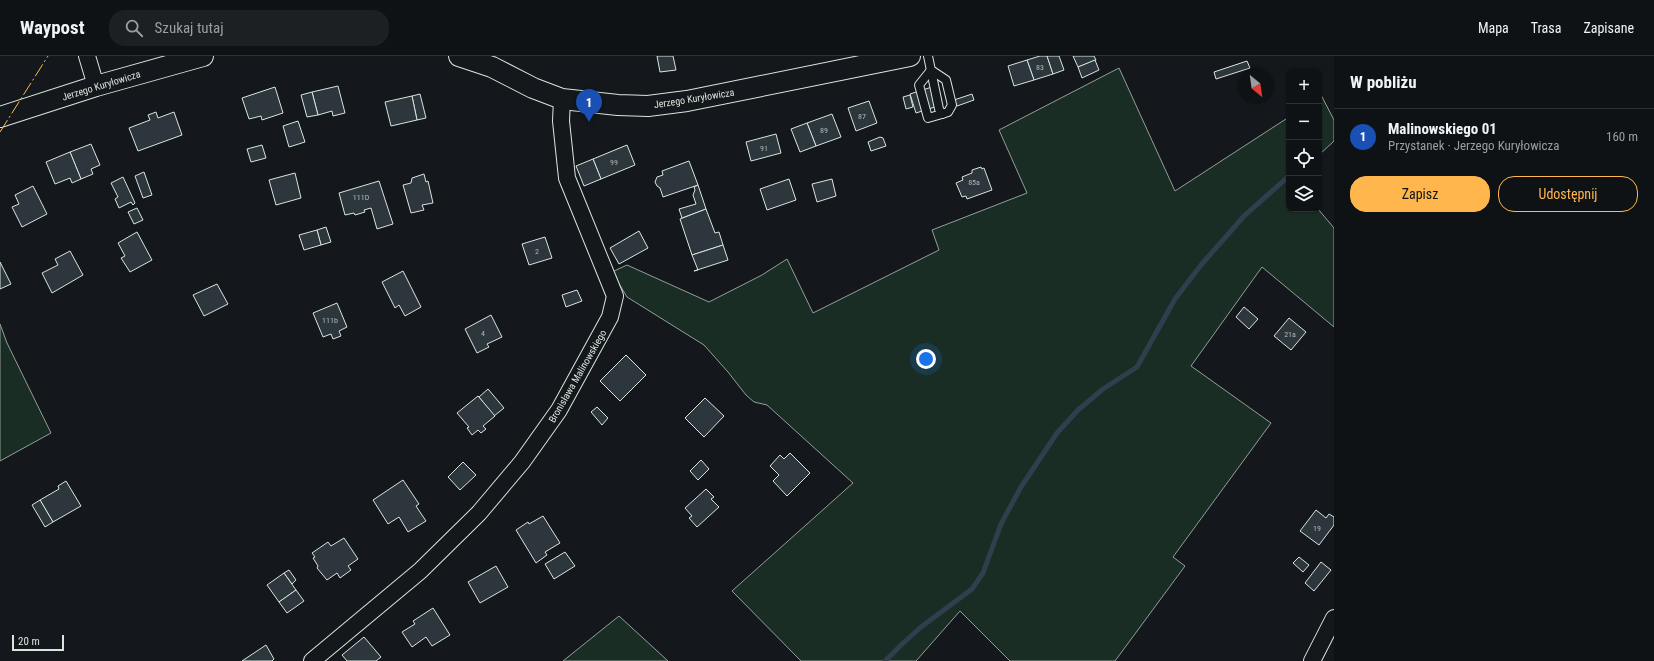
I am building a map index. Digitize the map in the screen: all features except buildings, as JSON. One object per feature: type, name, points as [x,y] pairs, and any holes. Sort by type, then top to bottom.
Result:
[{"type":"street","points":[[87,56],[96,86]]},
{"type":"street","name":"Jerzego Kuryłowicza","points":[[0,117],[96,86],[203,56]]},
{"type":"street","name":"Jerzego Kuryłowicza","points":[[459,56],[492,67],[533,88],[562,99],[618,105],[648,106],[687,101],[910,56]]},
{"type":"street","name":"Bronisława Malinowskiego","points":[[312,661],[420,571],[479,513],[522,462],[559,410],[610,317],[615,296],[567,178],[560,121],[562,99]]},
{"type":"street","points":[[1312,661],[1334,618]]},
{"type":"lane","points":[[928,56],[934,90],[942,114]]},
{"type":"lane","points":[[931,70],[946,80],[952,105],[948,112],[928,118],[919,85],[931,70]]},
{"type":"green space","points":[[1119,68],[1175,191],[1286,119],[1286,212],[1321,212],[1334,228],[1334,327],[1262,267],[1191,366],[1271,423],[1173,557],[1185,566],[1115,661],[1010,661],[960,611],[916,661],[801,661],[732,591],[853,483],[767,405],[754,402],[746,395],[704,345],[627,297],[612,272],[627,265],[709,302],[762,275],[787,259],[813,313],[939,250],[932,230],[1027,193],[999,130]]},
{"type":"green space","points":[[1322,97],[1334,120],[1334,141],[1322,152]]},
{"type":"green space","points":[[0,324],[7,343],[51,433],[0,461]]},
{"type":"green space","points":[[619,616],[668,661],[563,661]]},
{"type":"waterway","points":[[885,661],[921,627],[972,589],[983,573],[1001,524],[1021,487],[1057,433],[1078,410],[1103,389],[1137,367],[1175,299],[1201,265],[1244,216],[1286,179]]},
{"type":"power","points":[[0,132],[48,56]]},
{"type":"place","name":"Malinowskiego 01","points":[[589,122]]}]
